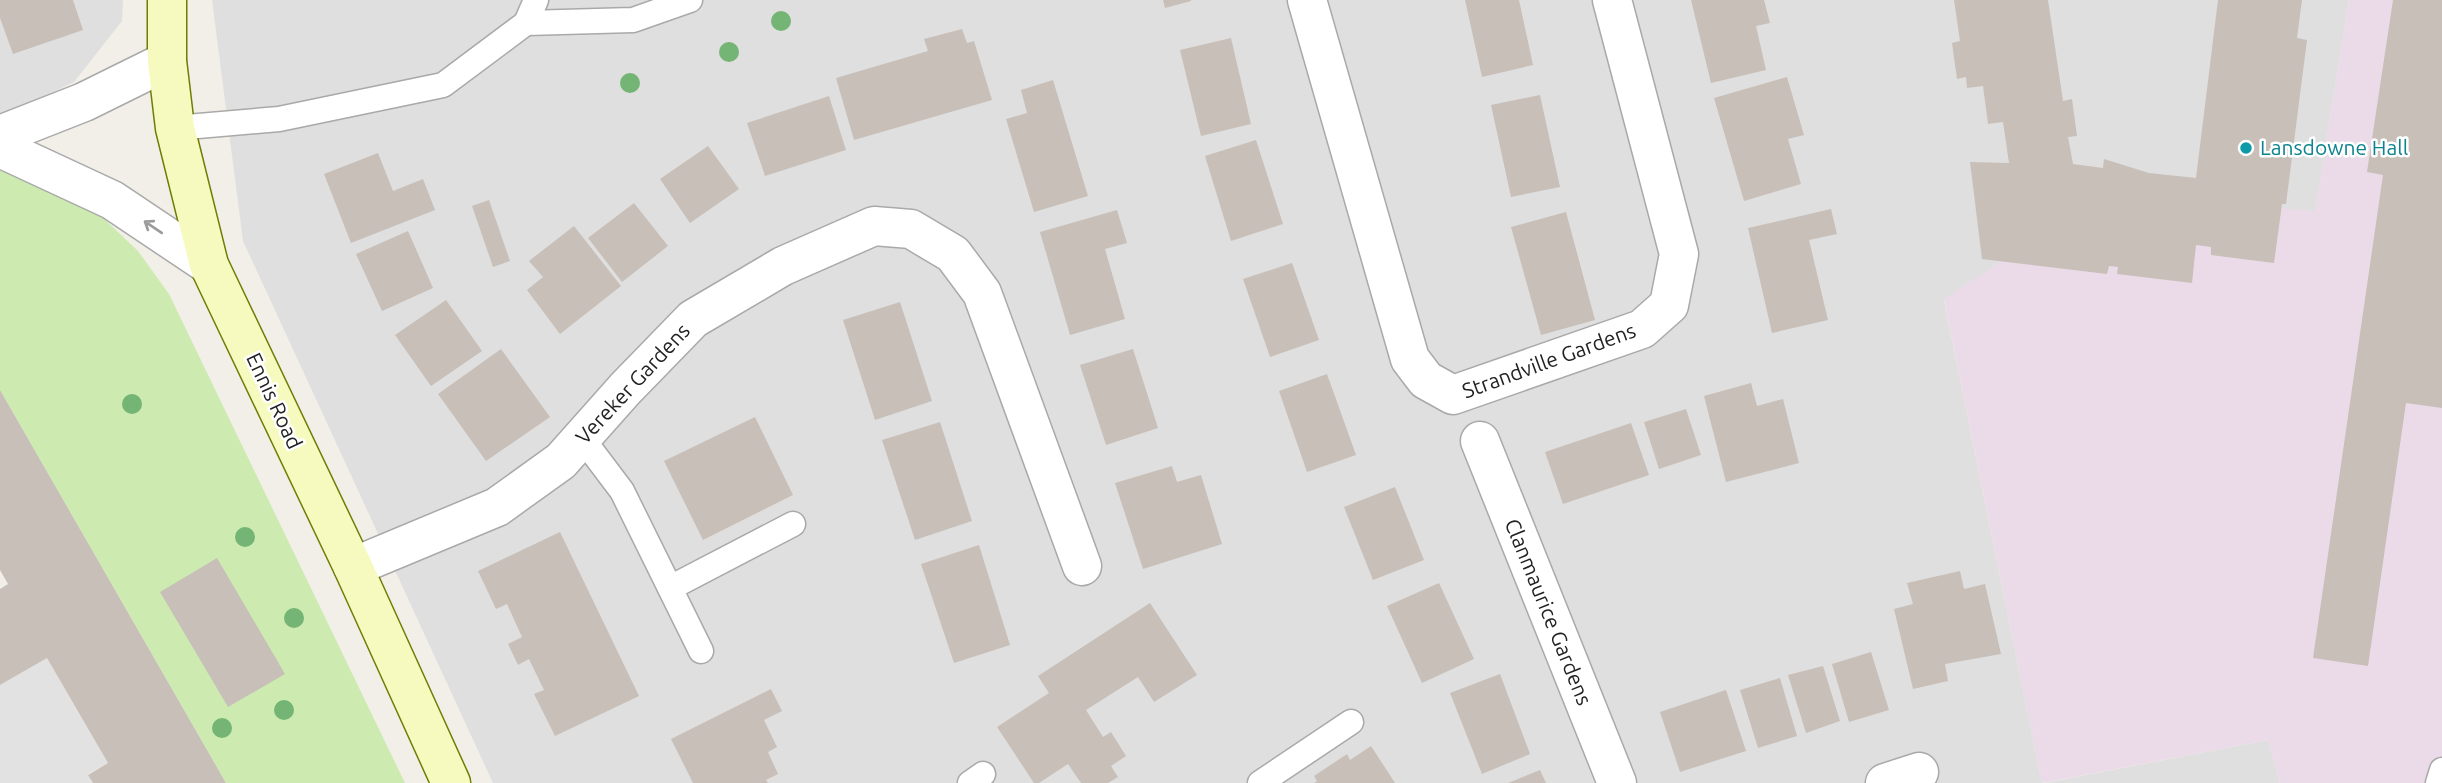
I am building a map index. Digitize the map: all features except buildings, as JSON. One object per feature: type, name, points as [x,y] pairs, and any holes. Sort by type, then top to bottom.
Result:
[{"type":"main road","name":"Ennis Road","points":[[167,0],[167,61],[175,128],[209,265],[353,567],[451,783]]},
{"type":"street","name":"Strandville Gardens","points":[[1307,0],[1410,359],[1426,380],[1452,395],[1643,329],[1669,306],[1679,254],[1612,0]]},
{"type":"street","points":[[0,135],[84,102],[167,61]]},
{"type":"street","points":[[0,148],[112,200],[209,265]]},
{"type":"street","name":"Vereker Gardens","points":[[353,567],[497,507],[562,461],[625,389],[693,319],[783,266],[874,226],[911,229],[953,254],[982,293],[1082,566]]},
{"type":"street","name":"Clanmaurice Gardens","points":[[1480,441],[1618,783]]},
{"type":"lane","points":[[175,128],[279,119],[443,85],[526,23],[536,0]]},
{"type":"lane","points":[[526,23],[633,20],[690,0]]},
{"type":"lane","points":[[582,438],[622,491],[701,651]]},
{"type":"lane","points":[[670,588],[793,524]]},
{"type":"lane","points":[[1260,783],[1351,722]]},
{"type":"lane","points":[[2438,783],[2442,770]]},
{"type":"shaded area","points":[[0,0],[123,0],[122,21],[74,82],[9,113],[0,113]]},
{"type":"shaded area","points":[[212,0],[2349,0],[2315,212],[2253,206],[1944,300],[2042,783],[493,783],[243,241]]},
{"type":"shaded area","points":[[2349,0],[2442,0],[2442,783],[2280,783],[2268,740],[2042,783],[1944,299],[2009,256],[2253,206],[2315,211]]},
{"type":"shaded area","points":[[47,658],[108,763],[88,774],[93,783],[0,783],[0,685]]},
{"type":"shaded area","points":[[2268,740],[2280,783],[2044,783]]},
{"type":"green space","points":[[0,170],[12,172],[100,215],[138,251],[169,294],[405,783],[226,783],[0,390]]},
{"type":"place","name":"Lansdowne Hall","points":[[2246,148]]}]
